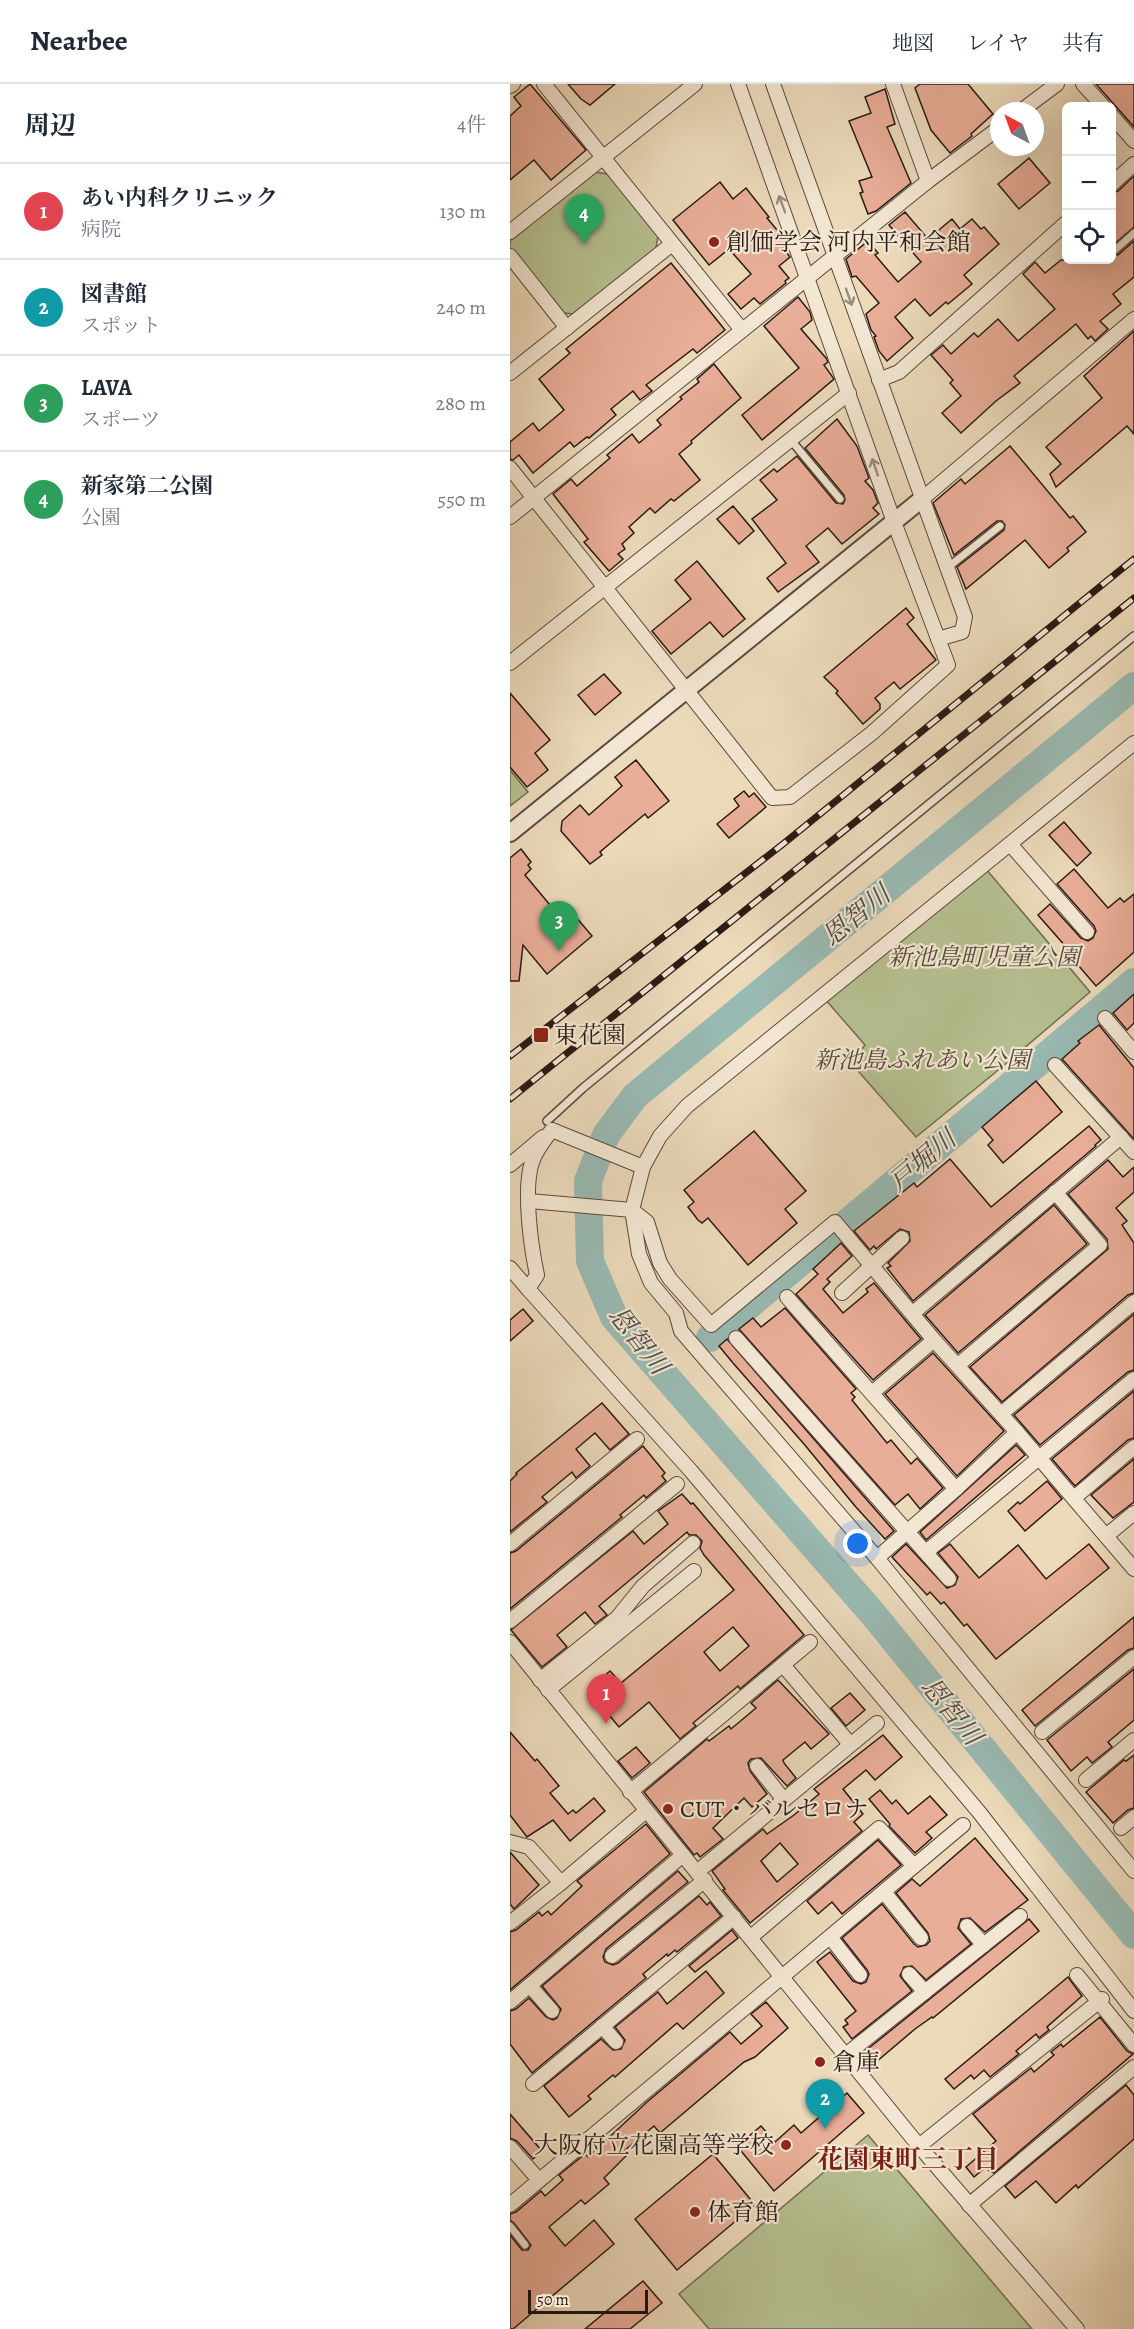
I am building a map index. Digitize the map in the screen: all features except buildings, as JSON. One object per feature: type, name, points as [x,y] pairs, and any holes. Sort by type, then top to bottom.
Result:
[{"type":"street","points":[[544,84],[742,330]]},
{"type":"street","points":[[510,232],[696,84]]},
{"type":"street","points":[[510,468],[772,798],[790,797],[872,733],[948,665],[894,522],[738,84]]},
{"type":"street","points":[[772,84],[965,617],[962,632],[938,639]]},
{"type":"street","points":[[892,84],[928,181]]},
{"type":"street","points":[[1033,102],[1057,84]]},
{"type":"street","points":[[1083,84],[1099,102]]},
{"type":"street","points":[[1116,121],[1134,141]]},
{"type":"street","points":[[510,517],[928,181],[990,135]]},
{"type":"street","points":[[1116,180],[1134,164]]},
{"type":"street","points":[[879,380],[899,372],[1062,227]]},
{"type":"street","points":[[510,373],[672,244]]},
{"type":"street","points":[[510,255],[567,328]]},
{"type":"street","points":[[510,833],[922,499],[1134,320]]},
{"type":"street","points":[[510,663],[849,393]]},
{"type":"street","points":[[1134,742],[687,1106],[660,1136],[643,1167],[632,1210],[639,1254],[651,1283],[676,1313],[681,1331],[877,1558],[1134,1872]]},
{"type":"street","points":[[1010,844],[1087,932]]},
{"type":"street","points":[[1105,1018],[1132,1045]]},
{"type":"street","points":[[1055,1065],[1134,1152]]},
{"type":"street","points":[[510,1165],[550,1126]]},
{"type":"street","points":[[550,1126],[643,1167]]},
{"type":"street","points":[[528,1289],[537,1275],[530,1245],[531,1164],[550,1126]]},
{"type":"street","points":[[913,1312],[1120,1137]]},
{"type":"street","points":[[958,1365],[1100,1245],[1055,1192]]},
{"type":"street","points":[[529,1201],[632,1210],[647,1222],[660,1263],[670,1279],[711,1325],[835,1221],[934,1340],[1040,1458],[1134,1569]]},
{"type":"street","points":[[842,1293],[902,1238]]},
{"type":"street","points":[[510,1268],[706,1489],[964,1793],[1134,2011]]},
{"type":"street","points":[[787,1297],[956,1489]]},
{"type":"street","points":[[1001,1414],[1134,1302]]},
{"type":"street","points":[[736,1338],[949,1580]]},
{"type":"street","points":[[872,1393],[934,1340]]},
{"type":"street","points":[[926,1552],[1134,1379]]},
{"type":"street","points":[[877,1558],[1017,1432]]},
{"type":"street","points":[[510,1544],[637,1439]]},
{"type":"street","points":[[1074,1498],[1134,1447]]},
{"type":"street","points":[[510,1621],[677,1484]]},
{"type":"street","points":[[1106,1536],[1134,1513]]},
{"type":"street","points":[[544,1685],[617,1618],[643,1586],[693,1543]]},
{"type":"street","points":[[544,1685],[694,1571]]},
{"type":"street","points":[[510,1642],[630,1792],[847,2054],[919,2146],[1077,2329]]},
{"type":"street","points":[[630,1792],[810,1642]]},
{"type":"street","points":[[1042,1732],[1134,1657]]},
{"type":"street","points":[[783,1665],[850,1744]]},
{"type":"street","points":[[612,1956],[784,1800],[850,1744],[878,1724]]},
{"type":"street","points":[[1086,1780],[1134,1740]]},
{"type":"street","points":[[757,1766],[784,1800]]},
{"type":"street","points":[[512,1918],[561,1883],[646,1811]]},
{"type":"street","points":[[1121,1828],[1134,1817]]},
{"type":"street","points":[[510,2205],[963,1825]]},
{"type":"street","points":[[751,1937],[879,1828],[914,1866]]},
{"type":"street","points":[[510,1842],[529,1847],[561,1883]]},
{"type":"street","points":[[510,2002],[683,1856]]},
{"type":"street","points":[[884,1892],[921,1938]]},
{"type":"street","points":[[847,2054],[1020,1916]]},
{"type":"street","points":[[533,2084],[734,1917]]},
{"type":"street","points":[[967,1926],[984,1945]]},
{"type":"street","points":[[830,1937],[860,1975]]},
{"type":"street","points":[[909,1974],[925,1992]]},
{"type":"street","points":[[1077,1975],[1100,2000],[1134,2045]]},
{"type":"street","points":[[530,1986],[552,2011]]},
{"type":"street","points":[[919,2146],[1100,2000]]},
{"type":"street","points":[[602,2026],[616,2042]]},
{"type":"street","points":[[969,2205],[1134,2067]]},
{"type":"street","points":[[510,2147],[539,2180]]},
{"type":"lane","points":[[1116,249],[1134,233]]},
{"type":"lane","points":[[790,440],[840,500]]},
{"type":"lane","points":[[947,568],[1000,526]]},
{"type":"lane","points":[[550,1126],[583,1088],[1134,636]]},
{"type":"lane","points":[[510,2226],[525,2245]]},
{"type":"green space","points":[[594,172],[608,174],[658,235],[656,248],[575,314],[562,313],[510,249],[510,241]]},
{"type":"green space","points":[[510,770],[528,792],[510,806]]},
{"type":"green space","points":[[986,869],[1090,992],[916,1137],[851,1063],[865,1045],[825,999]]},
{"type":"green space","points":[[868,2135],[1032,2329],[709,2329],[679,2294]]},
{"type":"waterway","name":"恩智川","points":[[1134,686],[635,1096],[606,1135],[588,1181],[590,1261],[614,1317],[873,1614],[1134,1935]]},
{"type":"waterway","name":"戸堀川","points":[[710,1338],[1134,982]]},
{"type":"railway","points":[[510,1056],[783,844],[1134,559]]},
{"type":"railway","points":[[510,1099],[1134,598]]},
{"type":"place","name":"創価学会 河内平和会館","points":[[714,242]]},
{"type":"place","name":"新家第二公園","points":[[584,244]]},
{"type":"place","name":"LAVA","points":[[559,951]]},
{"type":"place","name":"東花園","points":[[541,1035]]},
{"type":"place","name":"あい内科クリニック","points":[[606,1724]]},
{"type":"place","name":"CUT・バルセロナ","points":[[668,1809]]},
{"type":"place","name":"倉庫","points":[[820,2062]]},
{"type":"place","name":"図書館","points":[[825,2129]]},
{"type":"place","name":"大阪府立花園高等学校","points":[[786,2145]]},
{"type":"place","name":"体育館","points":[[695,2212]]},
{"type":"district","name":"花園東町三丁目","points":[[908,2159]]},
{"type":"park label","name":"新池島町児童公園","points":[[984,957]]},
{"type":"park label","name":"新池島ふれあい公園","points":[[922,1060]]}]
